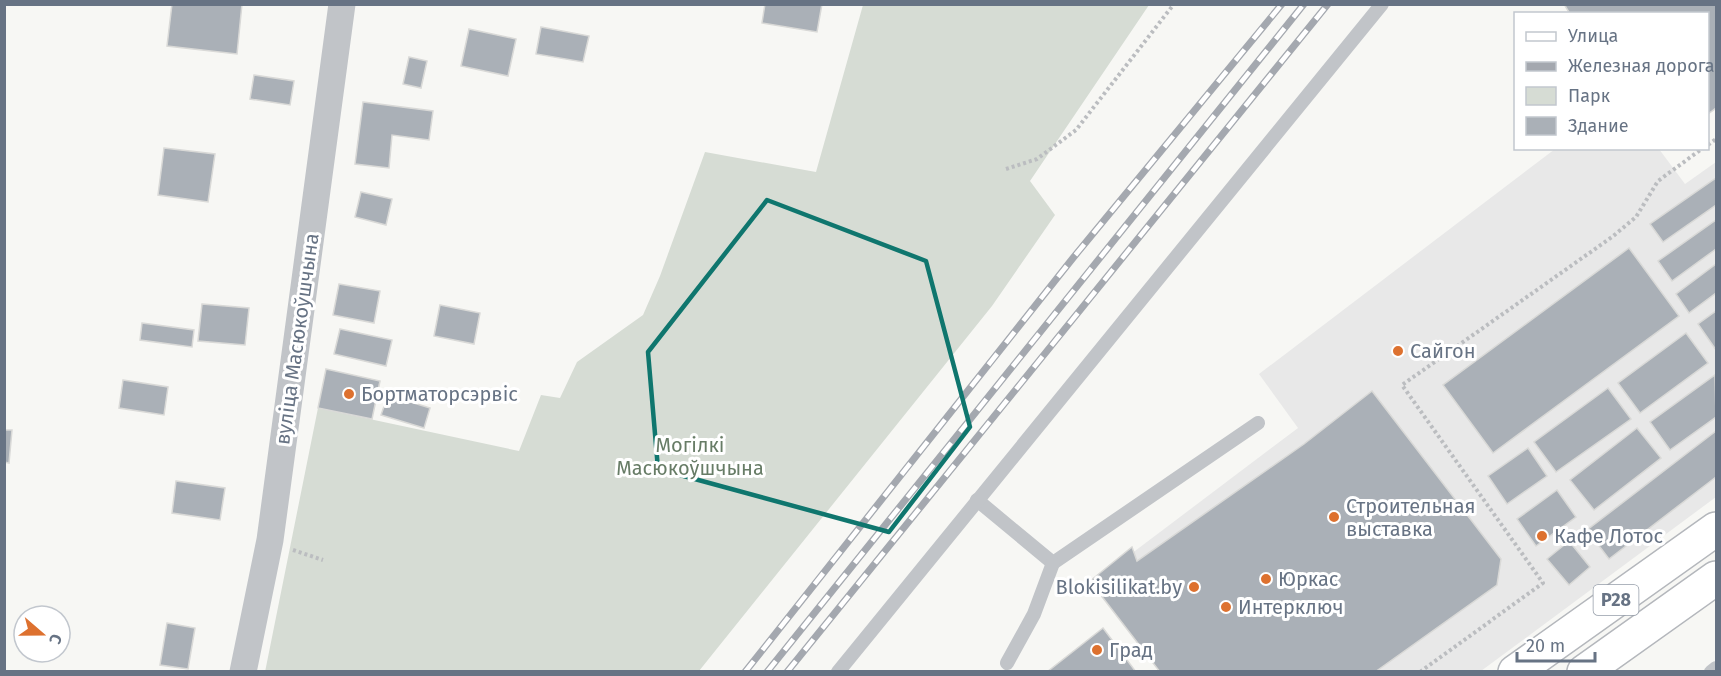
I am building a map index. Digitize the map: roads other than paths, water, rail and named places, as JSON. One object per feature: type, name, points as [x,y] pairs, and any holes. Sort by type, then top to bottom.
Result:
[{"type":"main road","name":"Р28","points":[[1515,672],[1716,529]]},
{"type":"main road","name":"Р28","points":[[1584,672],[1716,578]]},
{"type":"street","name":"вуліца Масюкоўшчына","points":[[243,672],[270,540],[342,4]]},
{"type":"lane","points":[[838,672],[1382,4]]},
{"type":"lane","points":[[1007,663],[1034,614],[1053,563],[1258,423]]},
{"type":"lane","points":[[977,500],[1053,563]]},
{"type":"lane","points":[[1711,672],[1716,668]]},
{"type":"railway","points":[[745,672],[1073,258],[1282,4]]},
{"type":"railway","points":[[767,672],[1304,4]]},
{"type":"railway","points":[[787,672],[1328,4]]},
{"type":"place","name":"Сайгон","points":[[1398,351]]},
{"type":"place","name":"Бортматорсэрвіс","points":[[349,394]]},
{"type":"place","name":"Строительная выставка","points":[[1334,517]]},
{"type":"place","name":"Кафе Лотос","points":[[1542,536]]},
{"type":"place","name":"Юркас","points":[[1266,579]]},
{"type":"place","name":"Blokisilikat.by","points":[[1194,587]]},
{"type":"place","name":"Интерключ","points":[[1226,607]]},
{"type":"place","name":"Град","points":[[1097,650]]},
{"type":"park label","name":"Могілкі Масюкоўшчына","points":[[690,456]]}]
